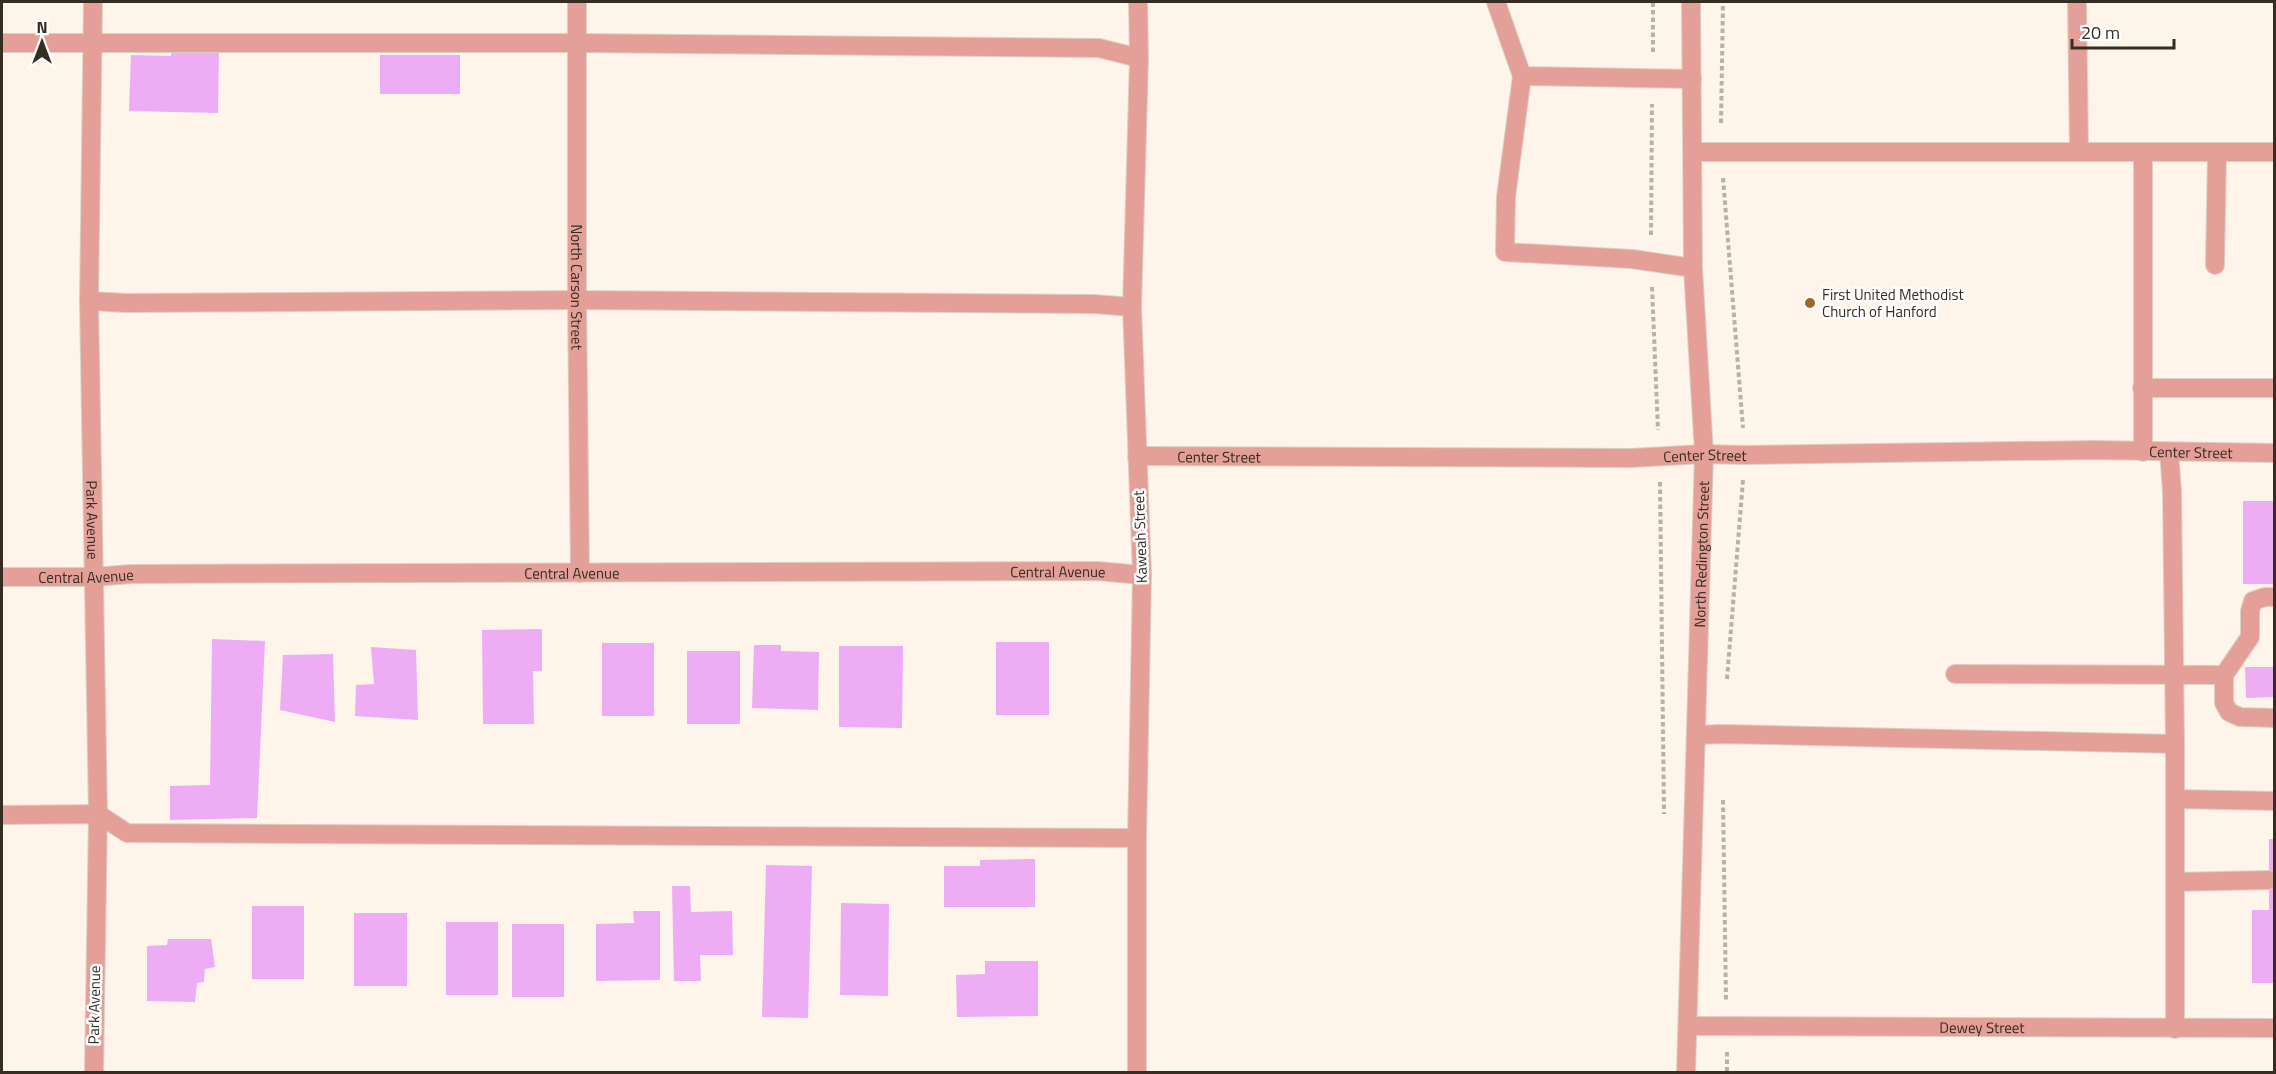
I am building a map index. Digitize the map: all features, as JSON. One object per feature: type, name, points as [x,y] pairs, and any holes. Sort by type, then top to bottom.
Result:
[{"type":"street","name":"Park Avenue","points":[[93,2],[89,301],[98,814],[94,1072]]},
{"type":"street","name":"North Carson Street","points":[[577,2],[580,573]]},
{"type":"street","name":"Kaweah Street","points":[[1137,1072],[1137,838],[1142,575],[1132,307],[1139,58],[1138,2]]},
{"type":"street","points":[[1496,2],[1522,76],[1506,197],[1505,252],[1651,262],[1693,268]]},
{"type":"street","name":"North Redington Street","points":[[1686,1072],[1704,454],[1693,268],[1690,2]]},
{"type":"street","points":[[2076,2],[2079,152]]},
{"type":"street","points":[[2,43],[578,43],[1099,48],[1139,58]]},
{"type":"street","points":[[1522,76],[1692,79]]},
{"type":"street","points":[[1693,152],[2274,152]]},
{"type":"street","points":[[2143,152],[2143,452]]},
{"type":"street","points":[[2215,265],[2217,152]]},
{"type":"street","points":[[89,301],[139,303],[577,300],[1094,304],[1132,307]]},
{"type":"street","points":[[2142,388],[2274,388]]},
{"type":"street","name":"Center Street","points":[[1137,456],[1660,456],[2093,450],[2274,453]]},
{"type":"street","points":[[2169,452],[2172,491],[2175,744],[2175,1029]]},
{"type":"street","name":"Central Avenue","points":[[2,577],[93,577],[132,574],[1097,571],[1142,575]]},
{"type":"street","points":[[2270,597],[2253,601],[2250,611],[2250,637],[2224,675],[2224,703],[2229,712],[2240,717],[2274,718]]},
{"type":"street","points":[[1955,674],[2224,675]]},
{"type":"street","points":[[1696,735],[2175,744]]},
{"type":"street","points":[[2175,799],[2274,801]]},
{"type":"street","points":[[2,814],[98,814],[127,833],[1137,838]]},
{"type":"street","points":[[2175,882],[2269,880]]},
{"type":"street","name":"Dewey Street","points":[[1688,1026],[2274,1028]]},
{"type":"path","points":[[1653,2],[1651,262],[1660,456],[1664,824]]},
{"type":"building","points":[[171,47],[219,48],[218,113],[129,111],[131,55],[171,56]]},
{"type":"building","points":[[380,55],[460,55],[460,94],[380,94]]},
{"type":"building","points":[[2243,501],[2274,501],[2274,584],[2243,584]]},
{"type":"building","points":[[542,629],[542,671],[533,671],[534,724],[483,724],[482,630]]},
{"type":"building","points":[[212,639],[265,641],[257,818],[170,820],[170,786],[210,785]]},
{"type":"building","points":[[996,642],[1049,642],[1049,715],[996,715]]},
{"type":"building","points":[[602,643],[654,643],[654,716],[602,716]]},
{"type":"building","points":[[754,645],[781,645],[781,651],[819,652],[818,710],[752,708]]},
{"type":"building","points":[[839,646],[903,646],[902,728],[839,727]]},
{"type":"building","points":[[371,647],[416,650],[418,720],[355,716],[356,685],[374,684]]},
{"type":"building","points":[[687,651],[740,651],[740,724],[687,724]]},
{"type":"building","points":[[333,654],[335,722],[280,710],[283,655]]},
{"type":"building","points":[[2245,667],[2274,667],[2274,697],[2246,698]]},
{"type":"building","points":[[2269,839],[2274,839],[2274,983],[2252,983],[2252,910],[2269,910]]},
{"type":"building","points":[[1035,859],[1035,907],[944,907],[944,866],[980,866],[980,860]]},
{"type":"building","points":[[766,865],[812,866],[808,1018],[762,1017]]},
{"type":"building","points":[[672,886],[690,886],[691,912],[732,911],[733,955],[700,955],[701,981],[674,981]]},
{"type":"building","points":[[841,903],[889,904],[888,996],[840,995]]},
{"type":"building","points":[[252,906],[304,906],[304,979],[252,979]]},
{"type":"building","points":[[633,911],[660,911],[660,980],[596,981],[596,924],[634,923]]},
{"type":"building","points":[[354,913],[407,913],[407,986],[354,986]]},
{"type":"building","points":[[446,922],[498,922],[498,995],[446,995]]},
{"type":"building","points":[[512,924],[564,924],[564,997],[512,997]]},
{"type":"building","points":[[168,939],[211,939],[215,967],[205,969],[204,982],[197,983],[195,1002],[147,1001],[147,946],[167,945]]},
{"type":"building","points":[[985,961],[1038,961],[1038,1016],[957,1017],[956,975],[985,974]]},
{"type":"place","name":"First United Methodist Church of Hanford","points":[[1810,303]]}]
